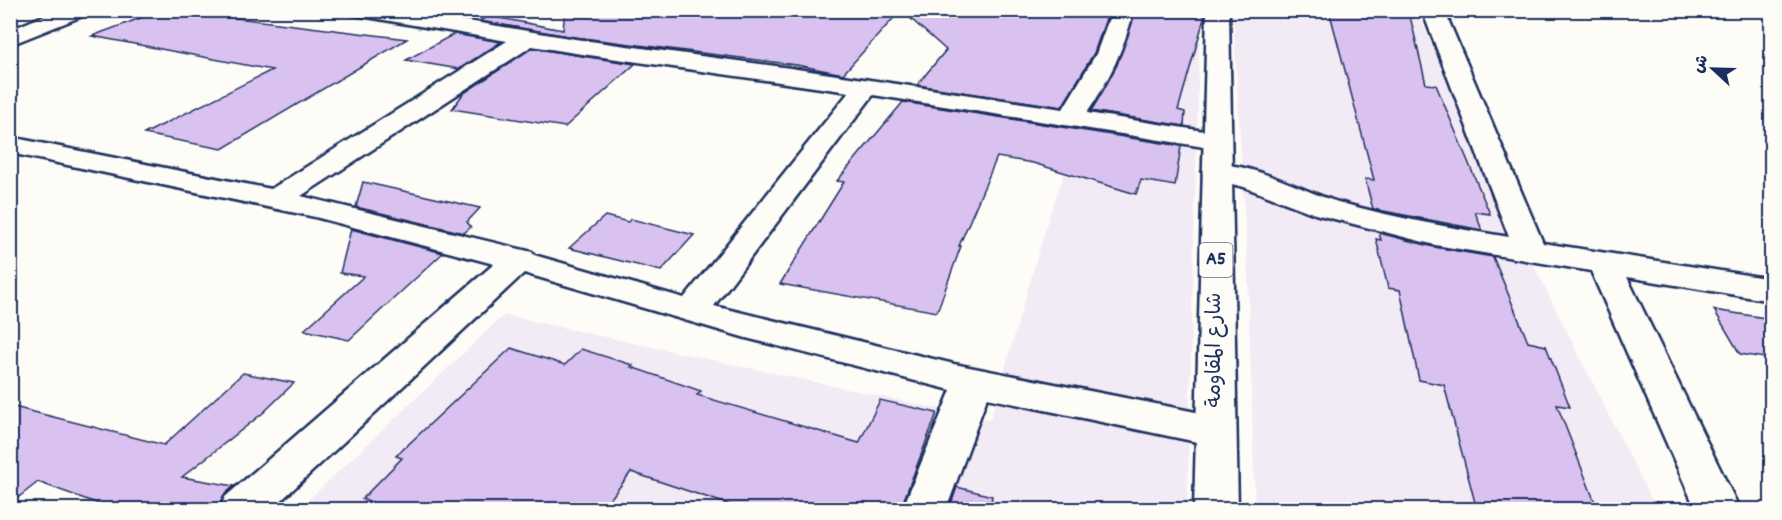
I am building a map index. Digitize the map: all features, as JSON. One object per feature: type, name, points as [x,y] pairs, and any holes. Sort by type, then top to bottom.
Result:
[{"type":"main road","points":[[10,38],[77,10]]},
{"type":"main road","points":[[361,10],[528,38],[1070,119],[1217,157],[1254,181],[1326,208],[1374,221],[1436,235],[1772,290]]},
{"type":"main road","points":[[1070,119],[1095,84],[1108,57],[1123,10]]},
{"type":"main road","name":"شارع المقاومة","points":[[1216,510],[1218,10]]},
{"type":"main road","points":[[1433,10],[1510,192],[1530,250]]},
{"type":"main road","points":[[273,201],[528,38]]},
{"type":"main road","points":[[692,311],[866,87]]},
{"type":"main road","points":[[10,145],[184,179],[273,201],[358,218],[520,260],[692,311],[888,363],[1049,399],[1216,431]]},
{"type":"main road","points":[[241,510],[520,260]]},
{"type":"main road","points":[[1604,262],[1644,354],[1682,428],[1718,510]]},
{"type":"main road","points":[[924,510],[974,382]]},
{"type":"shaded area","points":[[1115,11],[1200,11],[1187,509],[298,510],[504,315],[990,420],[1047,223],[1086,112]]},
{"type":"shaded area","points":[[1233,11],[1418,11],[1466,130],[1656,509],[1255,509],[1248,276]]},
{"type":"building","points":[[162,10],[407,39],[222,149],[144,134],[272,70],[92,36]]},
{"type":"building","points":[[565,10],[901,10],[843,74],[797,65],[575,37],[479,21],[489,16],[563,30]]},
{"type":"building","points":[[901,10],[1109,10],[1094,53],[1062,107],[917,85],[946,50]]},
{"type":"building","points":[[1136,10],[1205,10],[1178,110],[1185,112],[1184,126],[1091,111],[1117,65]]},
{"type":"building","points":[[1329,10],[1406,10],[1410,16],[1426,84],[1436,85],[1490,214],[1475,212],[1482,230],[1373,209],[1365,179],[1374,180]]},
{"type":"building","points":[[454,34],[501,42],[459,69],[406,60]]},
{"type":"building","points":[[532,48],[635,64],[565,127],[452,109],[463,94]]},
{"type":"building","points":[[903,102],[1181,146],[1175,186],[1141,180],[1136,194],[1033,163],[997,157],[959,246],[961,246],[937,312],[780,284],[844,182],[837,181]]},
{"type":"building","points":[[363,182],[480,208],[467,222],[471,227],[464,233],[356,207]]},
{"type":"building","points":[[605,216],[628,222],[631,219],[694,235],[661,271],[569,248]]},
{"type":"building","points":[[351,229],[443,253],[349,340],[304,330],[364,276],[340,273]]},
{"type":"building","points":[[1379,233],[1434,247],[1493,257],[1528,342],[1546,346],[1570,407],[1557,405],[1598,510],[1477,510],[1444,385],[1419,380],[1400,290],[1388,288],[1376,239],[1381,240]]},
{"type":"building","points":[[1714,310],[1772,319],[1772,359],[1740,354]]},
{"type":"building","points":[[511,348],[565,365],[581,349],[633,365],[631,367],[701,391],[697,395],[859,443],[880,400],[937,413],[900,510],[745,510],[631,472],[602,510],[397,510],[362,499],[402,458],[396,456]]},
{"type":"building","points":[[243,373],[294,383],[263,413],[182,477],[234,486],[223,496],[217,510],[99,510],[96,506],[99,504],[38,482],[10,504],[10,406],[164,445]]},
{"type":"building","points":[[957,487],[992,496],[990,510],[949,510]]}]
